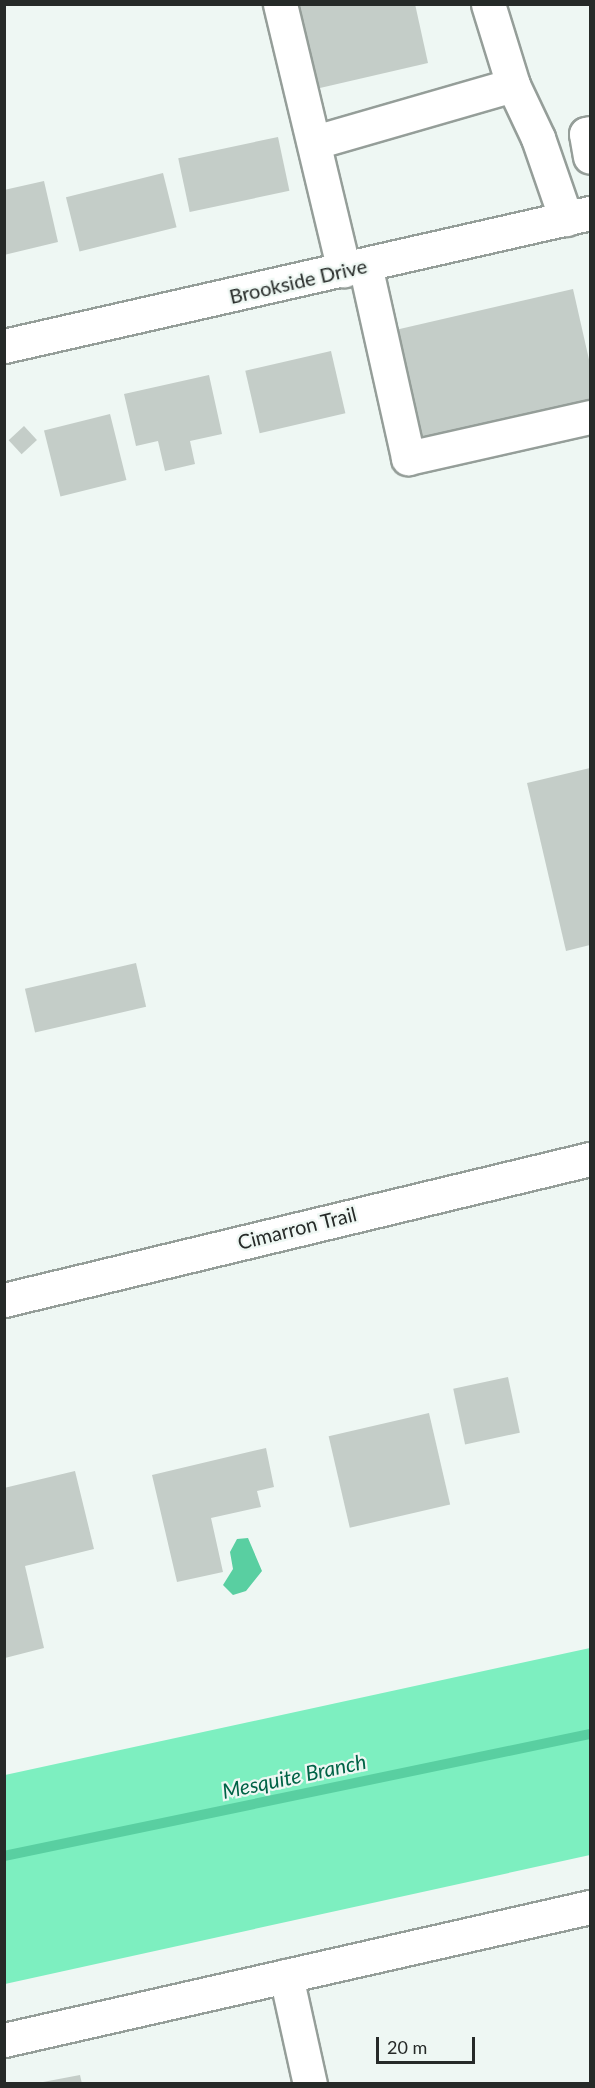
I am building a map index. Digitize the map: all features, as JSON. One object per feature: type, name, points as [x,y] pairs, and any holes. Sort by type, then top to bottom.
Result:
[{"type":"street","points":[[280,4],[315,142],[354,268],[408,458],[591,417]]},
{"type":"street","points":[[488,4],[513,85],[578,216]]},
{"type":"street","points":[[315,142],[513,85]]},
{"type":"street","name":"Brookside Drive","points":[[4,346],[578,216]]},
{"type":"street","name":"Cimarron Trail","points":[[4,1300],[591,1158]]},
{"type":"street","points":[[4,2040],[591,1907]]},
{"type":"street","points":[[286,1976],[310,2084]]},
{"type":"shaded area","points":[[248,1538],[262,1571],[246,1591],[233,1595],[223,1585],[233,1569],[230,1552],[237,1539]]},
{"type":"shaded area","points":[[590,1648],[590,1855],[5,1984],[5,1775]]},
{"type":"building","points":[[287,4],[415,4],[428,63],[307,91]]},
{"type":"building","points":[[278,137],[289,191],[190,212],[178,158]]},
{"type":"building","points":[[163,173],[177,227],[80,252],[66,197]]},
{"type":"building","points":[[44,181],[58,242],[4,255],[4,190]]},
{"type":"building","points":[[573,289],[590,364],[590,406],[418,446],[391,331]]},
{"type":"building","points":[[331,351],[345,413],[260,433],[245,371]]},
{"type":"building","points":[[209,375],[222,434],[190,441],[195,464],[165,471],[158,441],[136,446],[124,394]]},
{"type":"building","points":[[110,414],[126,480],[60,496],[44,430]]},
{"type":"building","points":[[24,426],[37,440],[22,454],[9,440]]},
{"type":"building","points":[[590,768],[590,945],[566,951],[527,783]]},
{"type":"building","points":[[136,963],[146,1007],[35,1032],[25,989]]},
{"type":"building","points":[[508,1377],[520,1433],[465,1444],[453,1389]]},
{"type":"building","points":[[429,1413],[450,1505],[350,1528],[329,1436]]},
{"type":"building","points":[[266,1448],[274,1487],[257,1491],[261,1507],[211,1518],[223,1572],[177,1582],[152,1475]]},
{"type":"building","points":[[75,1471],[94,1549],[25,1566],[44,1648],[5,1658],[4,1488]]},
{"type":"building","points":[[80,2075],[82,2084],[43,2084],[43,2082]]},
{"type":"waterway","name":"Mesquite Branch","points":[[4,1856],[590,1734]]}]
